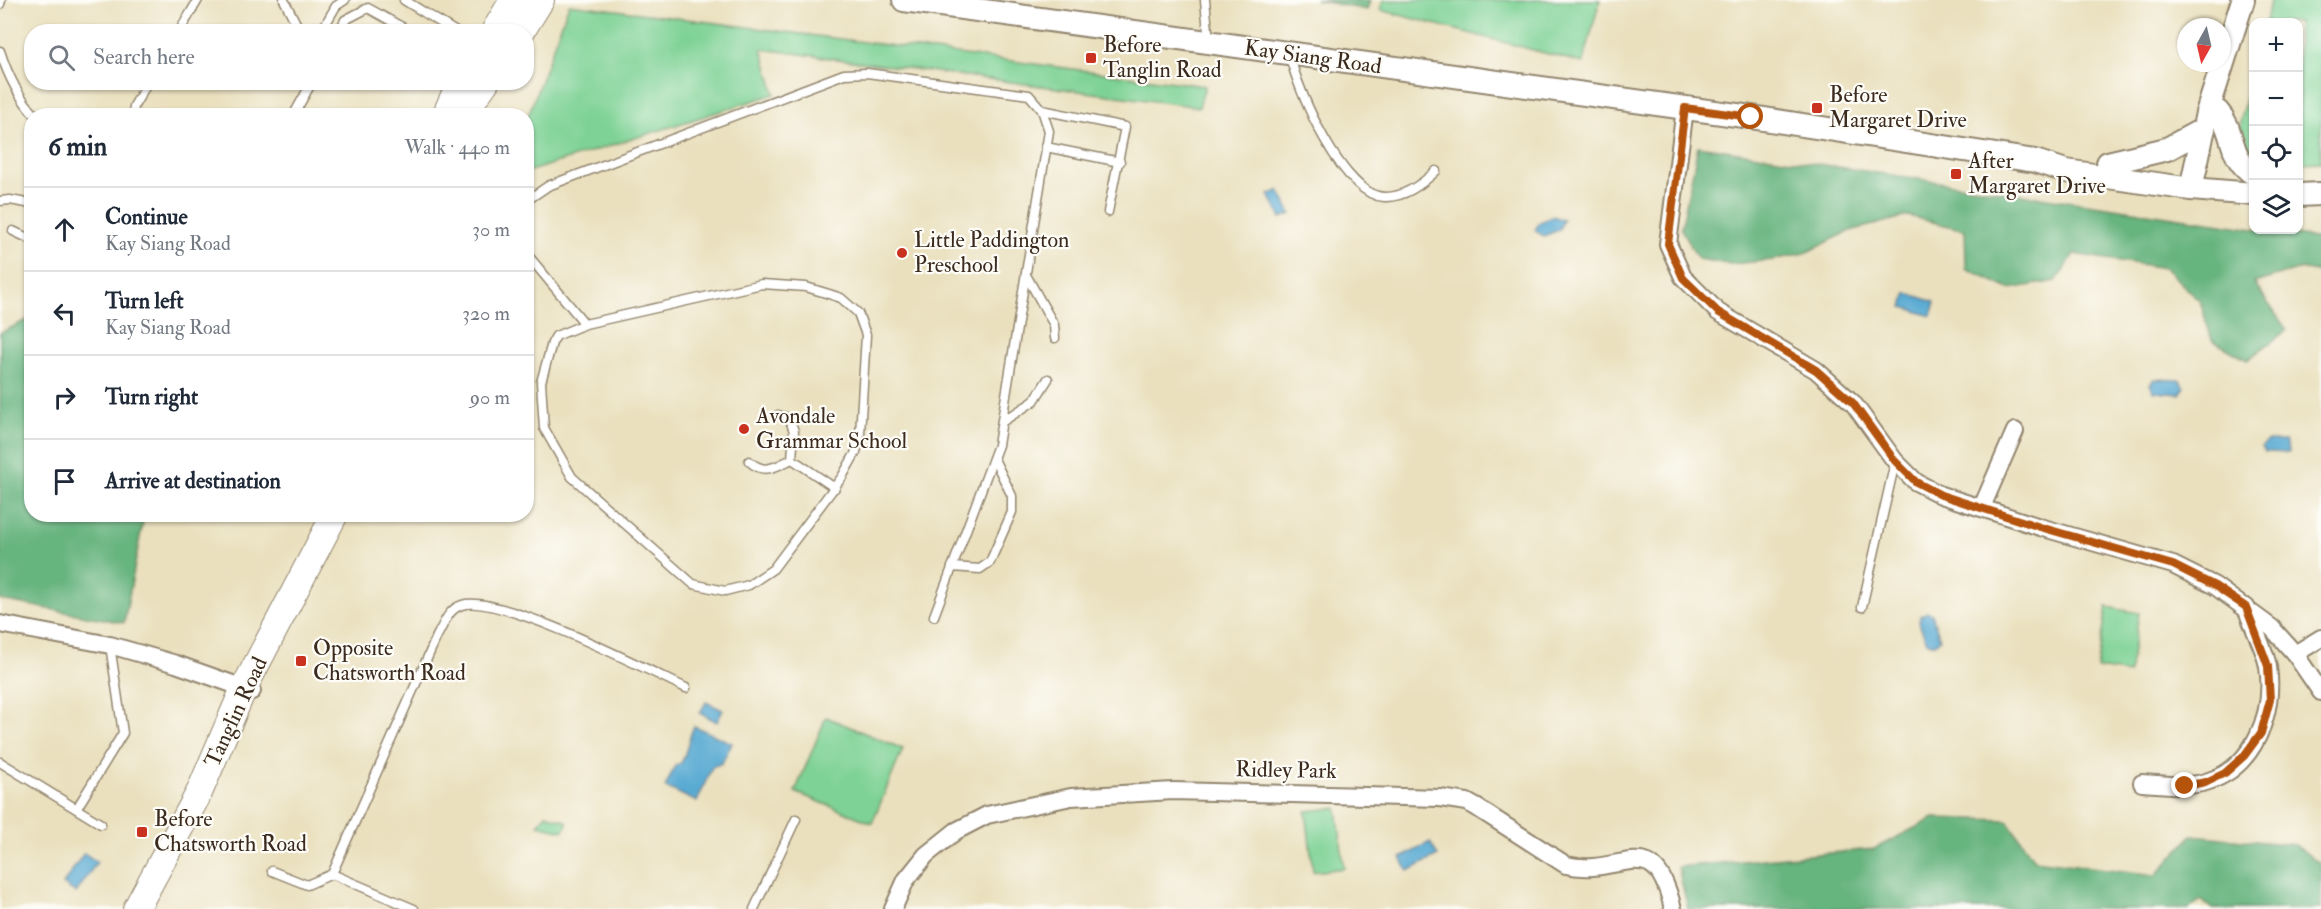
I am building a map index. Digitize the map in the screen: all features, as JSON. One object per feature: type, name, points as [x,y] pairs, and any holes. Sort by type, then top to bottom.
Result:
[{"type":"main road","points":[[499,24],[513,0]]},
{"type":"main road","points":[[526,24],[541,0]]},
{"type":"main road","points":[[449,108],[456,90]]},
{"type":"main road","points":[[468,108],[480,90]]},
{"type":"main road","name":"Tanglin Road","points":[[136,909],[199,793],[331,522]]},
{"type":"main road","name":"Tanglin Road","points":[[151,909],[195,824],[250,691],[343,522]]},
{"type":"street","name":"Kay Siang Road","points":[[904,0],[941,2],[1685,108],[2035,160],[2066,171],[2198,183]]},
{"type":"street","points":[[2198,183],[2212,112],[2243,0]]},
{"type":"street","points":[[1685,108],[1668,244],[1683,278],[1718,312],[1816,370],[1853,403],[1895,461],[1916,482],[1941,495],[2040,527],[2173,565],[2215,586],[2272,628],[2295,654],[2321,692]]},
{"type":"street","points":[[2108,164],[2167,149],[2212,112]]},
{"type":"street","points":[[2212,112],[2226,124],[2235,156],[2249,170]]},
{"type":"street","name":"Kay Siang Road","points":[[2035,160],[2064,158],[2108,164],[2198,183]]},
{"type":"street","points":[[2198,183],[2249,181]]},
{"type":"street","points":[[2303,182],[2321,182]]},
{"type":"street","points":[[2198,183],[2249,193]]},
{"type":"street","points":[[2303,195],[2321,195]]},
{"type":"street","points":[[1982,507],[2015,431]]},
{"type":"street","points":[[2142,783],[2185,786],[2206,782],[2225,773],[2244,756],[2261,733],[2270,700],[2268,666],[2246,607]]},
{"type":"street","points":[[0,624],[110,645],[176,664],[250,691]]},
{"type":"street","points":[[2295,654],[2321,638]]},
{"type":"street","name":"Ridley Park","points":[[892,909],[906,880],[926,855],[956,831],[987,815],[1071,797],[1173,791],[1335,793],[1440,798],[1467,802],[1566,865],[1585,869],[1631,860],[1644,861],[1663,875],[1673,909]]},
{"type":"lane","points":[[184,24],[198,0]]},
{"type":"lane","points":[[278,0],[286,4],[296,24]]},
{"type":"lane","points":[[326,24],[336,6],[345,0]]},
{"type":"lane","points":[[404,0],[443,24]]},
{"type":"lane","points":[[1205,0],[1209,42]]},
{"type":"lane","points":[[343,24],[345,20],[368,8],[397,24]]},
{"type":"lane","points":[[0,51],[7,75],[29,108]]},
{"type":"lane","points":[[1289,53],[1302,95],[1330,149],[1362,189],[1382,197],[1399,196],[1423,183],[1436,171]]},
{"type":"lane","points":[[534,196],[548,186],[844,74],[867,73],[1029,95],[1042,110],[1049,130],[1002,422],[993,459],[934,616]]},
{"type":"lane","points":[[134,108],[143,90]]},
{"type":"lane","points":[[297,108],[308,90]]},
{"type":"lane","points":[[1042,110],[1125,127],[1120,162],[1108,212]]},
{"type":"lane","points":[[1046,147],[1120,162]]},
{"type":"lane","points":[[0,201],[24,203]]},
{"type":"lane","points":[[14,231],[24,236]]},
{"type":"lane","points":[[534,263],[585,324]]},
{"type":"lane","points":[[1026,274],[1054,325],[1055,338]]},
{"type":"lane","points":[[762,284],[806,287],[841,298],[858,314],[866,335],[856,452],[835,488],[773,569],[749,585],[726,591],[693,584],[572,477],[544,428],[541,382],[552,343],[556,336],[585,324],[762,284]]},
{"type":"lane","points":[[1002,422],[1034,401],[1048,378]]},
{"type":"lane","points":[[778,415],[789,418],[794,431],[792,459]]},
{"type":"lane","points":[[792,459],[835,488]]},
{"type":"lane","points":[[749,461],[756,468],[769,470],[792,459]]},
{"type":"lane","points":[[952,567],[980,569],[990,562],[1012,512],[1012,496],[993,459]]},
{"type":"lane","points":[[1862,607],[1895,461]]},
{"type":"lane","points":[[272,870],[308,885],[332,874],[437,636],[452,609],[464,604],[477,603],[536,619],[686,688]]},
{"type":"lane","points":[[76,808],[123,733],[110,645]]},
{"type":"lane","points":[[0,762],[101,824]]},
{"type":"lane","points":[[754,909],[796,819]]},
{"type":"lane","points":[[332,874],[414,909]]},
{"type":"green space","points":[[1315,0],[1370,0],[1367,10]]},
{"type":"green space","points":[[1383,0],[1600,0],[1583,63],[1380,10]]},
{"type":"green space","points":[[2270,0],[2321,0],[2321,162],[2303,163],[2303,18],[2267,18]]},
{"type":"green space","points":[[569,4],[1205,86],[1199,107],[762,49],[775,94],[534,170],[534,108],[531,108]]},
{"type":"green space","points":[[2249,88],[2249,152],[2242,139],[2241,117]]},
{"type":"green space","points":[[1698,146],[2249,228],[2249,234],[2288,234],[2321,239],[2321,273],[2301,269],[2254,283],[2287,330],[2247,360],[2212,340],[2200,301],[2165,268],[2074,254],[2056,281],[2009,289],[1966,268],[1965,230],[1908,216],[1850,231],[1805,253],[1773,260],[1731,264],[1698,259],[1681,229]]},
{"type":"green space","points":[[24,321],[24,522],[143,522],[124,623],[0,600],[0,333]]},
{"type":"green space","points":[[2107,607],[2139,613],[2129,674],[2097,669]]},
{"type":"green space","points":[[826,717],[903,749],[872,823],[795,792]]},
{"type":"green space","points":[[1337,808],[1344,868],[1313,872],[1306,811]]},
{"type":"green space","points":[[546,814],[568,822],[563,831],[538,825]]},
{"type":"green space","points":[[1934,818],[2007,820],[2034,860],[2156,875],[2192,835],[2295,845],[2321,864],[2321,909],[2212,909],[2201,900],[2189,909],[1688,909],[1678,867],[1874,849]]},
{"type":"water","points":[[1279,190],[1291,214],[1281,218],[1269,195]]},
{"type":"water","points":[[1553,216],[1563,220],[1559,230],[1544,236],[1535,231],[1538,223]]},
{"type":"water","points":[[1907,293],[1935,302],[1931,316],[1903,307]]},
{"type":"water","points":[[2154,379],[2180,380],[2185,387],[2180,394],[2154,392],[2150,384]]},
{"type":"water","points":[[2268,441],[2285,441],[2289,453],[2265,452],[2262,446]]},
{"type":"water","points":[[1927,612],[1932,614],[1940,639],[1935,644],[1927,642],[1919,623],[1920,616]]},
{"type":"water","points":[[706,702],[723,710],[717,722],[700,713]]},
{"type":"water","points":[[694,726],[732,743],[722,763],[712,767],[697,802],[665,787],[675,766],[681,763]]},
{"type":"water","points":[[1430,842],[1438,856],[1408,871],[1401,858]]},
{"type":"water","points":[[84,853],[97,862],[76,893],[63,884]]},
{"type":"place","name":"Before Tanglin Road","points":[[1091,58]]},
{"type":"place","name":"Before Margaret Drive","points":[[1817,108]]},
{"type":"place","name":"After Margaret Drive","points":[[1956,174]]},
{"type":"place","name":"Little Paddington Preschool","points":[[902,253]]},
{"type":"place","name":"Avondale Grammar School","points":[[744,429]]},
{"type":"place","name":"Opposite Chatsworth Road","points":[[301,661]]},
{"type":"place","name":"Before Chatsworth Road","points":[[142,832]]},
{"type":"route","points":[[1751,117],[1685,108],[1668,244],[1683,278],[1718,312],[1816,370],[1853,403],[1895,461],[1916,482],[1941,495],[2040,527],[2173,565],[2215,586],[2246,607],[2268,666],[2270,700],[2261,733],[2244,756],[2225,773],[2206,782],[2185,786]]}]
